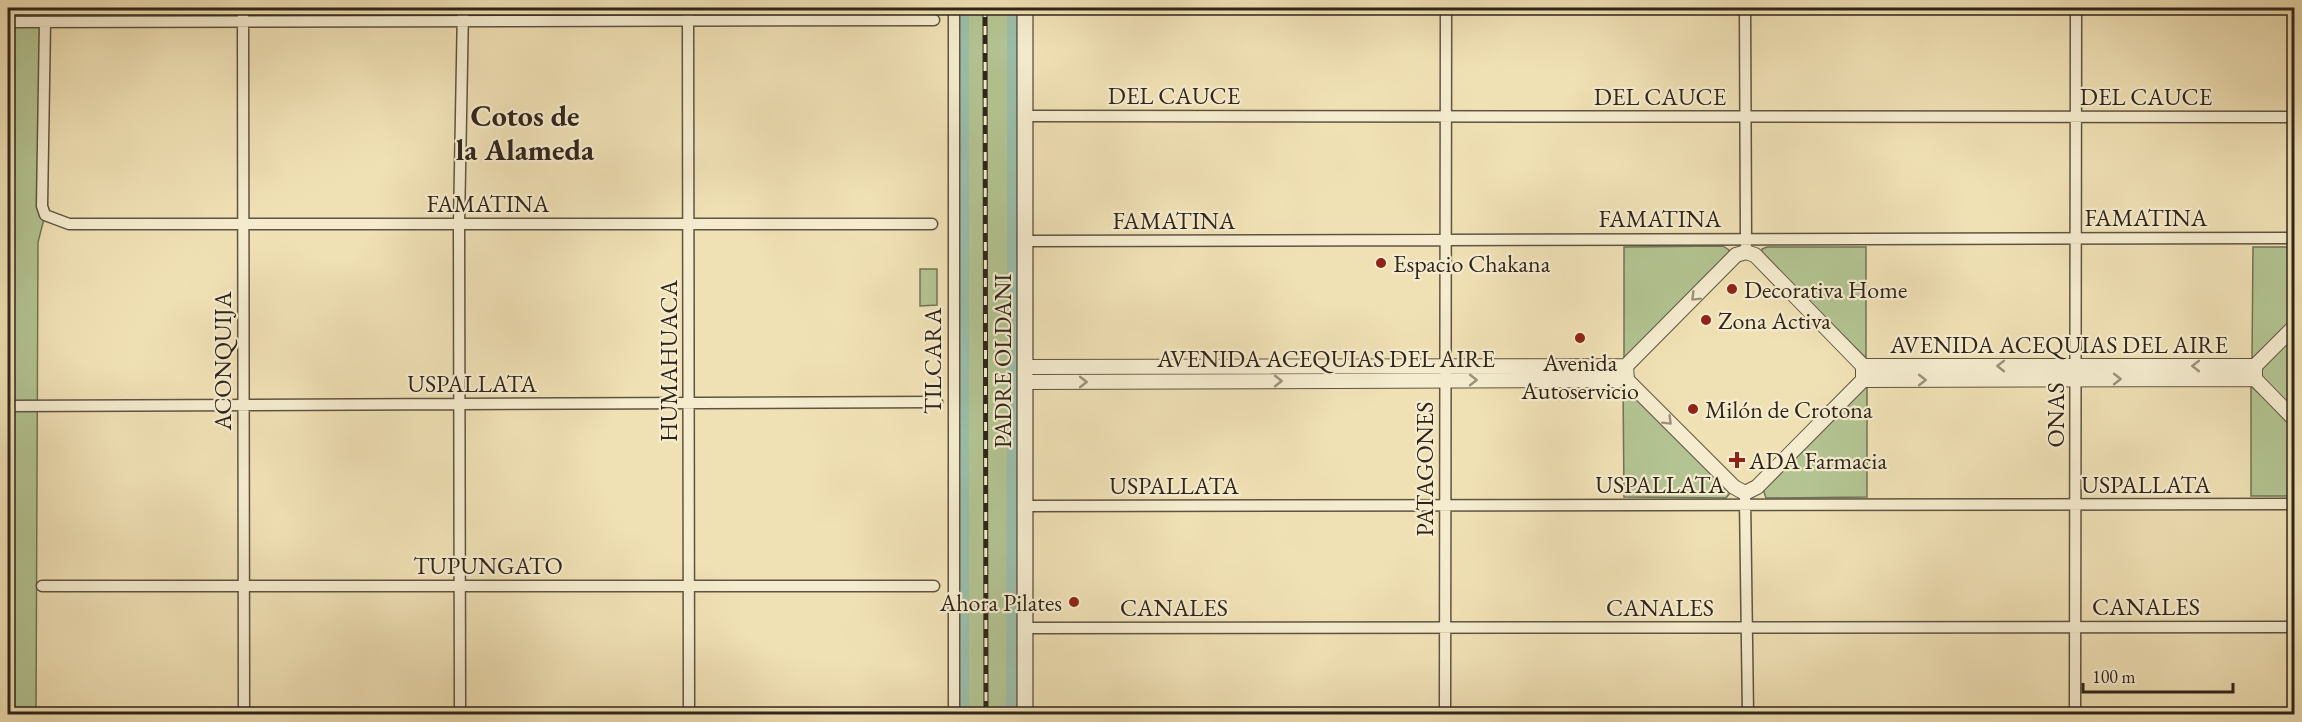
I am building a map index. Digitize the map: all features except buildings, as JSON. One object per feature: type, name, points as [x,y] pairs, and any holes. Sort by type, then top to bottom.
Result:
[{"type":"main road","name":"PADRE OLDANI","points":[[1024,8],[1025,714]]},
{"type":"street","name":"ACONQUIJA","points":[[243,8],[241,225],[244,714]]},
{"type":"street","points":[[460,714],[459,224],[462,8]]},
{"type":"street","name":"HUMAHUACA","points":[[688,8],[689,714]]},
{"type":"street","name":"TILCARA","points":[[954,8],[954,714]]},
{"type":"street","name":"PATAGONES","points":[[1445,714],[1446,8]]},
{"type":"street","points":[[1745,8],[1746,245],[1627,373],[1745,499],[1748,714]]},
{"type":"street","name":"ONAS","points":[[2075,714],[2076,8]]},
{"type":"street","points":[[8,22],[934,20]]},
{"type":"street","name":"FAMATINA","points":[[45,22],[42,206],[45,215],[69,224],[932,224]]},
{"type":"street","name":"DEL CAUCE","points":[[1024,116],[2295,117]]},
{"type":"street","name":"FAMATINA","points":[[1025,241],[1445,240],[1746,245],[2076,238],[2295,238]]},
{"type":"street","name":"AVENIDA ACEQUIAS DEL AIRE","points":[[1746,245],[1863,373]]},
{"type":"street","name":"AVENIDA ACEQUIAS DEL AIRE","points":[[1745,499],[1863,373],[2255,373],[2295,327]]},
{"type":"street","name":"AVENIDA ACEQUIAS DEL AIRE","points":[[1025,375],[1627,373]]},
{"type":"street","name":"AVENIDA ACEQUIAS DEL AIRE","points":[[2255,373],[2295,419]]},
{"type":"street","name":"USPALLATA","points":[[8,406],[937,402]]},
{"type":"street","name":"USPALLATA","points":[[1025,506],[1445,506],[1745,499],[2076,505],[2295,504]]},
{"type":"street","name":"TUPUNGATO","points":[[42,586],[934,586]]},
{"type":"street","name":"CANALES","points":[[1025,628],[2295,627]]},
{"type":"green space","points":[[8,8],[45,8],[42,206],[45,215],[38,242],[36,714],[8,714]]},
{"type":"green space","points":[[954,8],[1025,8],[1025,714],[954,714]]},
{"type":"green space","points":[[1723,246],[1729,250],[1728,256],[1624,361],[1624,247]]},
{"type":"green space","points":[[1767,247],[1866,247],[1866,358],[1762,255],[1762,249]]},
{"type":"green space","points":[[2253,247],[2294,247],[2294,317],[2252,359]]},
{"type":"green space","points":[[920,269],[937,269],[937,305],[920,306]]},
{"type":"green space","points":[[2294,332],[2294,413],[2261,378],[2262,365]]},
{"type":"green space","points":[[1431,372],[1431,375],[1046,375],[1046,373]]},
{"type":"green space","points":[[1623,386],[1728,488],[1730,493],[1726,498],[1624,497]]},
{"type":"green space","points":[[1867,386],[1867,497],[1766,498],[1763,489]]},
{"type":"green space","points":[[2251,386],[2294,426],[2294,496],[2251,496]]},
{"type":"waterway","points":[[964,8],[964,714]]},
{"type":"waterway","points":[[1012,8],[1012,372]]},
{"type":"waterway","points":[[1011,714],[1012,378]]},
{"type":"railway","points":[[985,8],[986,714]]},
{"type":"place","name":"Espacio Chakana","points":[[1381,263]]},
{"type":"place","name":"Decorativa Home","points":[[1732,289]]},
{"type":"place","name":"Zona Activa","points":[[1706,320]]},
{"type":"place","name":"Avenida Autoservicio","points":[[1580,338]]},
{"type":"place","name":"Milón de Crotona","points":[[1693,409]]},
{"type":"place","name":"ADA Farmacia","points":[[1737,460]]},
{"type":"place","name":"Ahora Pilates","points":[[1074,602]]},
{"type":"district","name":"Cotos de la Alameda","points":[[525,132]]}]
